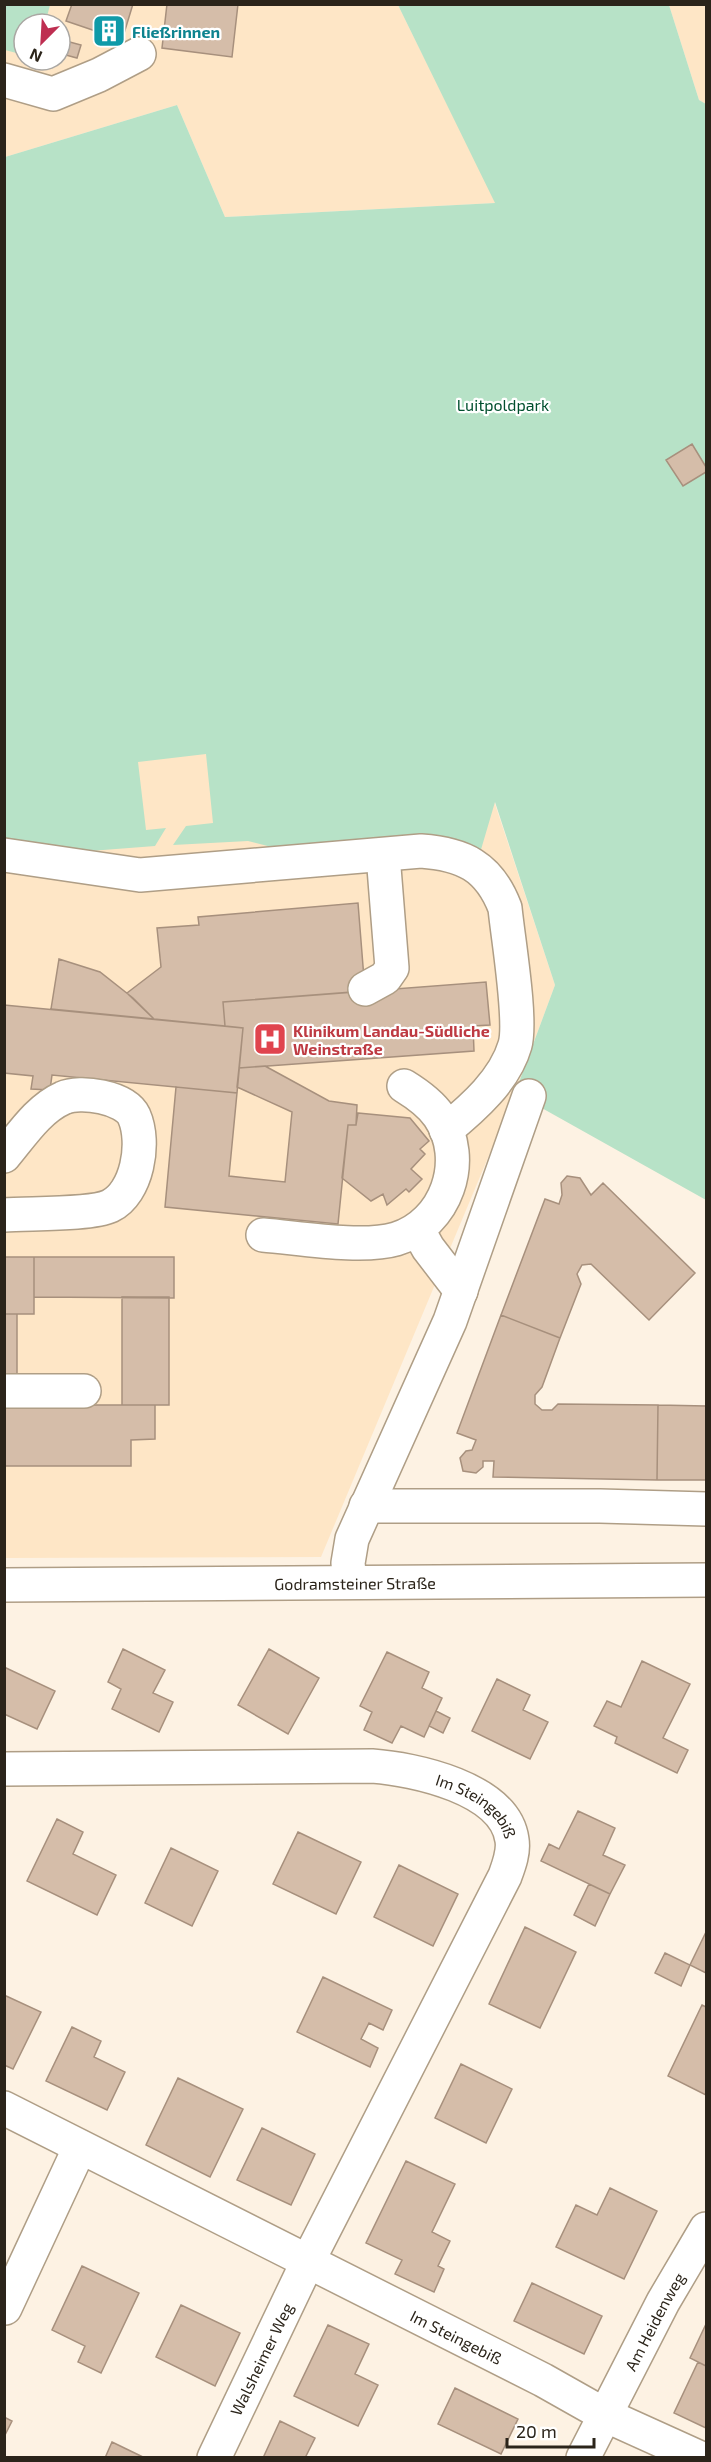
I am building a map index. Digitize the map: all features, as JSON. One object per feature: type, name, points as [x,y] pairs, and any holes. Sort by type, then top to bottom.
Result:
[{"type":"street","points":[[4,80],[53,94],[99,75],[139,54]]},
{"type":"street","points":[[4,855],[140,875],[421,851],[446,852],[466,860],[481,870],[498,891],[505,908],[517,1031],[516,1044],[493,1083],[480,1100],[446,1130]]},
{"type":"street","points":[[365,989],[385,978],[392,968],[383,855]]},
{"type":"street","points":[[263,1235],[383,1242],[418,1230],[434,1214],[450,1183],[453,1156],[446,1130],[438,1115],[421,1096],[405,1086]]},
{"type":"street","points":[[4,1156],[41,1112],[64,1097],[100,1096],[127,1108],[134,1115],[137,1128],[136,1170],[128,1192],[121,1199],[103,1209],[4,1215]]},
{"type":"street","points":[[350,1582],[348,1563],[351,1545],[461,1291],[529,1096]]},
{"type":"street","points":[[418,1230],[428,1248],[461,1291]]},
{"type":"street","points":[[4,1391],[84,1391]]},
{"type":"street","points":[[366,1506],[600,1506],[706,1509]]},
{"type":"street","name":"Godramsteiner Straße","points":[[4,1585],[706,1580]]},
{"type":"street","name":"Im Steingebiß","points":[[4,1769],[360,1766],[408,1769],[442,1779],[475,1794],[502,1818],[512,1840],[511,1858],[505,1876],[308,2261]]},
{"type":"street","name":"Im Steingebiß","points":[[4,2108],[543,2380],[604,2415]]},
{"type":"street","points":[[5,2308],[80,2147]]},
{"type":"street","name":"Am Heidenweg","points":[[583,2457],[663,2302],[706,2229]]},
{"type":"street","name":"Walsheimer Weg","points":[[214,2457],[308,2261]]},
{"type":"street","points":[[604,2415],[700,2457]]},
{"type":"shaded area","points":[[5,5],[398,5],[496,203],[225,217],[177,105],[5,157]]},
{"type":"shaded area","points":[[669,5],[706,5],[706,104],[699,100]]},
{"type":"shaded area","name":"Klinikum Landau-Südliche Weinstraße","points":[[5,599],[494,801],[555,985],[515,1093],[321,1557],[5,1558]]},
{"type":"green space","points":[[4,5],[50,5],[48,12],[12,12],[12,52],[5,50]]},
{"type":"green space","name":"Luitpoldpark","points":[[398,5],[669,5],[699,100],[706,104],[706,1200],[515,1093],[555,985],[495,802],[480,853],[295,853],[248,841],[173,845],[186,826],[213,823],[206,754],[138,762],[146,830],[166,828],[155,846],[64,853],[5,845],[5,157],[177,105],[225,217],[495,203]]},
{"type":"building","name":"Fließrinnen","points":[[72,4],[133,4],[122,40],[72,23],[72,12],[69,12]]},
{"type":"building","points":[[167,4],[238,4],[232,57],[162,48]]},
{"type":"building","points":[[72,43],[81,45],[77,58],[72,57]]},
{"type":"building","points":[[692,444],[706,467],[706,472],[683,486],[666,460]]},
{"type":"building","points":[[358,903],[365,991],[223,1002],[225,1026],[154,1019],[127,993],[161,967],[157,928],[199,925],[198,917]]},
{"type":"building","points":[[59,959],[100,972],[133,998],[154,1019],[51,1009]]},
{"type":"building","points":[[486,982],[490,1025],[473,1026],[474,1051],[239,1068],[243,1028],[225,1026],[223,1002]]},
{"type":"building","points":[[4,1005],[243,1028],[237,1093],[52,1075],[50,1090],[31,1089],[33,1076],[4,1073]]},
{"type":"building","points":[[265,1066],[329,1101],[357,1105],[356,1125],[348,1125],[338,1224],[165,1207],[176,1087],[237,1093],[229,1176],[285,1182],[292,1112],[237,1087],[239,1068]]},
{"type":"building","points":[[358,1113],[410,1118],[429,1141],[420,1149],[425,1154],[411,1169],[422,1179],[409,1192],[406,1189],[387,1205],[383,1194],[371,1201],[342,1178],[348,1125],[356,1125]]},
{"type":"building","points":[[567,1176],[580,1178],[591,1195],[603,1183],[695,1273],[649,1320],[591,1264],[582,1265],[577,1274],[581,1284],[560,1338],[501,1315],[545,1199],[559,1204],[562,1195],[561,1183]]},
{"type":"building","points":[[4,1257],[34,1257],[34,1314],[4,1314]]},
{"type":"building","points":[[34,1257],[174,1257],[174,1298],[34,1297]]},
{"type":"building","points":[[122,1297],[169,1297],[169,1405],[122,1405]]},
{"type":"building","points":[[4,1314],[17,1314],[17,1381],[4,1381]]},
{"type":"building","points":[[501,1315],[560,1338],[542,1387],[535,1395],[535,1404],[542,1410],[552,1410],[558,1404],[658,1405],[657,1480],[493,1477],[494,1461],[483,1461],[483,1467],[476,1473],[463,1471],[460,1458],[466,1451],[472,1450],[476,1440],[457,1433]]},
{"type":"building","points":[[4,1405],[155,1405],[155,1439],[131,1440],[131,1466],[4,1466]]},
{"type":"building","points":[[658,1405],[706,1406],[706,1480],[657,1480]]},
{"type":"building","points":[[123,1649],[165,1670],[153,1693],[173,1702],[159,1732],[112,1709],[121,1689],[108,1682]]},
{"type":"building","points":[[269,1649],[319,1678],[288,1734],[238,1705]]},
{"type":"building","points":[[387,1652],[429,1672],[422,1688],[442,1698],[424,1737],[401,1726],[392,1743],[364,1730],[372,1712],[360,1706]]},
{"type":"building","points":[[642,1661],[690,1684],[663,1738],[688,1750],[677,1773],[615,1743],[617,1737],[594,1726],[607,1701],[621,1707]]},
{"type":"building","points":[[4,1667],[55,1691],[37,1729],[4,1714]]},
{"type":"building","points":[[497,1679],[530,1695],[523,1710],[548,1722],[530,1759],[472,1731]]},
{"type":"building","points":[[436,1711],[450,1718],[443,1733],[429,1726]]},
{"type":"building","points":[[578,1811],[615,1828],[603,1855],[625,1865],[610,1894],[541,1861],[549,1844],[559,1849]]},
{"type":"building","points":[[57,1819],[83,1832],[73,1854],[116,1875],[97,1915],[27,1881]]},
{"type":"building","points":[[298,1832],[361,1862],[336,1914],[273,1884]]},
{"type":"building","points":[[171,1848],[218,1871],[192,1926],[145,1903]]},
{"type":"building","points":[[399,1865],[458,1894],[433,1946],[374,1917]]},
{"type":"building","points":[[589,1884],[610,1894],[595,1926],[574,1915]]},
{"type":"building","points":[[525,1927],[576,1952],[540,2028],[489,2004]]},
{"type":"building","points":[[706,1932],[706,1973],[690,1965]]},
{"type":"building","points":[[665,1953],[690,1965],[681,1986],[655,1973]]},
{"type":"building","points":[[323,1977],[392,2010],[383,2030],[369,2023],[361,2039],[378,2048],[370,2067],[297,2032]]},
{"type":"building","points":[[4,1995],[41,2012],[13,2069],[4,2065]]},
{"type":"building","points":[[702,2005],[706,2007],[706,2095],[668,2076]]},
{"type":"building","points":[[72,2027],[101,2041],[94,2057],[125,2072],[107,2110],[46,2081]]},
{"type":"building","points":[[461,2064],[512,2089],[486,2143],[435,2118]]},
{"type":"building","points":[[178,2078],[243,2109],[210,2177],[146,2145]]},
{"type":"building","points":[[262,2128],[315,2154],[291,2205],[237,2180]]},
{"type":"building","points":[[406,2161],[455,2184],[432,2232],[450,2241],[438,2266],[444,2269],[434,2292],[395,2274],[402,2260],[366,2243]]},
{"type":"building","points":[[610,2188],[657,2211],[624,2279],[556,2247],[576,2205],[597,2215]]},
{"type":"building","points":[[82,2266],[139,2293],[101,2373],[78,2362],[85,2346],[52,2330]]},
{"type":"building","points":[[532,2283],[602,2316],[584,2354],[514,2321]]},
{"type":"building","points":[[181,2305],[240,2333],[215,2386],[156,2357]]},
{"type":"building","points":[[706,2324],[706,2366],[690,2358]]},
{"type":"building","points":[[328,2325],[369,2344],[355,2374],[378,2385],[358,2426],[294,2396]]},
{"type":"building","points":[[698,2362],[706,2366],[706,2428],[674,2413]]},
{"type":"building","points":[[455,2388],[518,2419],[501,2454],[438,2424]]},
{"type":"building","points":[[4,2417],[12,2421],[4,2437]]},
{"type":"building","points":[[280,2421],[315,2438],[305,2458],[263,2458]]},
{"type":"building","points":[[112,2442],[145,2458],[105,2458]]},
{"type":"place","name":"Fließrinnen","points":[[109,31]]},
{"type":"place","name":"Klinikum Landau-Südliche Weinstraße","points":[[270,1039]]}]
